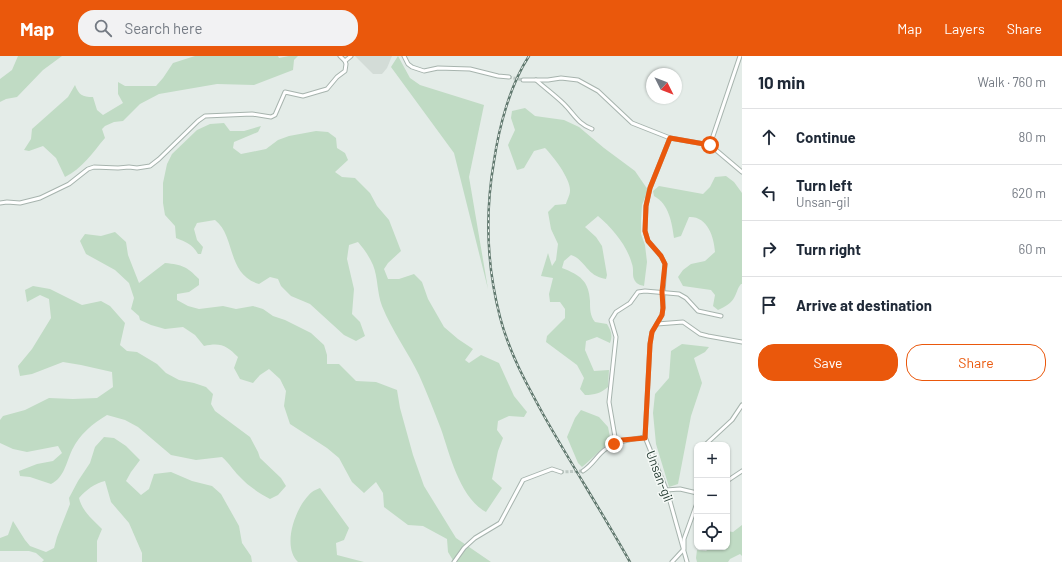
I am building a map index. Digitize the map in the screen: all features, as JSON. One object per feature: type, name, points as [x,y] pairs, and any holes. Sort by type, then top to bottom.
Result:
[{"type":"street","points":[[0,203],[20,203],[40,198],[69,184],[88,169],[94,167],[118,168],[129,166],[137,168],[150,166],[205,116],[252,114],[271,117],[275,115],[285,92],[303,96],[327,89],[337,77],[345,71],[345,61],[340,56]]},
{"type":"street","points":[[345,61],[351,56]]},
{"type":"street","points":[[404,56],[408,64],[424,71],[438,68],[470,69],[498,76],[509,77]]},
{"type":"street","points":[[710,145],[740,56]]},
{"type":"street","points":[[523,80],[561,78],[578,80],[598,91],[632,123],[670,138],[710,145],[742,172]]},
{"type":"street","points":[[536,80],[565,105],[579,122],[592,129]]},
{"type":"street","name":"Unsan-gil","points":[[670,138],[650,188],[646,206],[645,231],[648,241],[661,256],[665,264],[662,292],[662,315],[652,332],[650,344],[645,438],[666,490],[687,562]]},
{"type":"street","points":[[616,443],[609,402],[616,337],[611,320],[616,312],[630,303],[638,292],[645,291],[674,293],[683,296],[698,311],[721,316]]},
{"type":"street","points":[[657,324],[683,322],[700,334],[742,342]]},
{"type":"street","points":[[708,442],[732,420],[742,405]]},
{"type":"street","points":[[583,471],[589,467],[605,449],[616,443],[622,440],[645,438]]},
{"type":"street","points":[[454,562],[464,548],[475,538],[500,523],[523,480],[552,469],[561,472]]},
{"type":"street","points":[[730,479],[742,471]]},
{"type":"street","points":[[666,490],[680,489],[694,492]]},
{"type":"street","points":[[672,562],[684,549],[684,539],[694,511]]},
{"type":"shaded area","points":[[355,56],[392,56],[387,68],[382,74],[373,74]]},
{"type":"green space","points":[[18,56],[62,56],[43,70],[17,97],[0,102],[0,79],[12,70]]},
{"type":"green space","points":[[195,56],[278,56],[279,58],[298,56],[294,60],[293,70],[254,85],[217,84],[159,94],[140,104],[123,121],[114,122],[105,126],[102,129],[105,138],[77,170],[65,177],[56,158],[43,146],[29,151],[24,150],[31,139],[32,129],[68,97],[75,85],[81,95],[93,97],[97,110],[103,115],[123,103],[118,94],[118,82],[125,86],[156,86],[173,63]]},
{"type":"green space","points":[[398,56],[410,78],[420,85],[484,105],[469,177],[488,289],[454,153],[391,67]]},
{"type":"green space","points":[[525,108],[535,116],[564,120],[579,127],[635,171],[648,190],[642,205],[641,220],[641,234],[645,245],[647,262],[644,286],[635,281],[632,264],[627,250],[614,231],[598,216],[585,227],[596,237],[602,246],[607,275],[606,279],[594,275],[580,260],[571,255],[564,261],[562,268],[579,276],[588,288],[592,317],[595,322],[607,324],[610,329],[610,343],[597,337],[586,341],[585,350],[594,371],[609,370],[608,387],[595,394],[585,395],[580,389],[584,378],[577,365],[546,342],[547,336],[565,318],[565,309],[560,302],[550,302],[549,294],[553,278],[541,276],[548,253],[552,266],[556,260],[558,244],[551,229],[548,212],[555,205],[566,204],[570,194],[570,186],[565,174],[545,148],[534,151],[524,168],[517,170],[508,145],[515,130],[511,118],[512,111]]},
{"type":"green space","points":[[224,123],[230,131],[244,131],[261,126],[258,132],[234,142],[233,148],[241,154],[266,149],[278,140],[289,136],[316,131],[328,132],[336,138],[337,148],[345,153],[348,160],[335,172],[342,177],[355,178],[370,193],[377,206],[389,220],[401,251],[388,263],[384,269],[388,279],[399,279],[414,274],[422,282],[428,299],[444,327],[473,349],[465,360],[469,363],[481,355],[499,363],[514,396],[527,412],[524,417],[509,416],[498,421],[497,430],[503,438],[498,451],[492,479],[502,488],[486,512],[469,497],[457,475],[428,395],[382,306],[373,265],[358,242],[349,245],[347,259],[354,289],[352,314],[360,322],[365,336],[356,341],[344,335],[310,304],[291,296],[281,286],[278,279],[270,277],[259,284],[248,279],[236,264],[226,235],[222,227],[215,220],[197,223],[194,229],[197,240],[203,247],[201,254],[198,254],[188,244],[176,238],[175,226],[165,215],[163,203],[163,183],[167,164],[172,154],[197,130],[210,124]]},
{"type":"green space","points":[[726,176],[734,182],[742,193],[742,284],[732,301],[718,310],[713,306],[715,295],[711,290],[683,286],[678,277],[683,270],[691,264],[705,261],[715,252],[713,240],[708,228],[701,220],[689,217],[681,236],[674,238],[669,214],[659,199],[654,196],[653,191],[659,186],[703,194],[710,187],[715,177]]},
{"type":"green space","points":[[115,232],[126,242],[128,255],[139,283],[165,263],[184,267],[191,271],[199,279],[199,285],[189,292],[177,294],[177,300],[188,306],[199,309],[223,306],[236,309],[253,306],[263,309],[273,316],[285,320],[311,333],[324,345],[327,355],[327,364],[339,364],[356,381],[376,382],[397,390],[400,408],[413,455],[424,486],[456,538],[491,562],[454,562],[448,552],[447,539],[423,526],[408,525],[384,507],[383,493],[376,482],[364,493],[352,482],[339,458],[327,448],[290,424],[284,406],[286,391],[280,379],[269,369],[260,375],[253,383],[240,379],[234,368],[238,357],[227,348],[215,344],[204,346],[195,335],[183,327],[165,329],[140,320],[139,316],[131,309],[134,298],[129,283],[115,270],[86,254],[80,241],[85,234],[101,236]]},
{"type":"green space","points":[[33,286],[50,289],[82,305],[101,301],[110,306],[125,323],[120,345],[127,351],[137,352],[157,364],[166,373],[179,380],[206,387],[213,394],[211,404],[215,411],[250,437],[260,458],[281,478],[286,486],[278,495],[270,499],[246,483],[222,457],[196,460],[171,455],[138,427],[125,420],[107,415],[96,422],[83,434],[72,450],[62,474],[51,484],[30,477],[20,476],[19,471],[37,464],[53,461],[62,453],[58,446],[27,452],[13,449],[0,443],[0,420],[3,416],[25,410],[49,398],[97,398],[113,387],[112,372],[63,362],[32,374],[20,376],[18,366],[32,349],[51,318],[49,299],[40,295],[27,302],[25,290]]},
{"type":"green space","points":[[682,344],[709,347],[705,352],[694,358],[702,383],[691,416],[678,484],[669,487],[656,444],[653,413],[655,394],[669,378],[671,351]]},
{"type":"green space","points":[[581,410],[599,417],[608,427],[611,442],[582,467],[578,463],[567,437],[575,418]]},
{"type":"green space","points":[[104,437],[114,438],[126,446],[140,460],[126,481],[141,495],[149,489],[154,474],[171,472],[192,481],[212,486],[221,494],[239,526],[242,543],[251,556],[252,562],[142,562],[142,553],[129,523],[111,502],[105,481],[91,487],[79,498],[85,511],[102,529],[97,541],[97,562],[42,562],[44,560],[36,553],[29,551],[0,551],[0,538],[8,535],[13,521],[30,546],[46,552],[54,548],[70,504],[69,498],[90,463],[95,447]]},
{"type":"green space","points":[[320,488],[349,528],[344,540],[336,543],[337,555],[364,562],[298,562],[293,555],[291,536],[296,516],[306,498],[313,491]]},
{"type":"green space","points":[[742,525],[742,556],[740,554],[730,559],[728,562],[697,562],[697,550],[730,550],[730,532],[733,532]]},
{"type":"tunnel","points":[[509,77],[523,80]]},
{"type":"tunnel","points":[[561,472],[583,471]]},
{"type":"railway","points":[[529,56],[522,67],[511,93],[502,120],[496,148],[489,200],[489,240],[492,279],[500,317],[508,343],[524,379],[630,562]]},
{"type":"route","points":[[614,444],[622,440],[645,438],[650,344],[652,332],[662,315],[662,292],[665,264],[661,256],[648,241],[645,231],[646,206],[650,188],[670,138],[710,145]]}]
